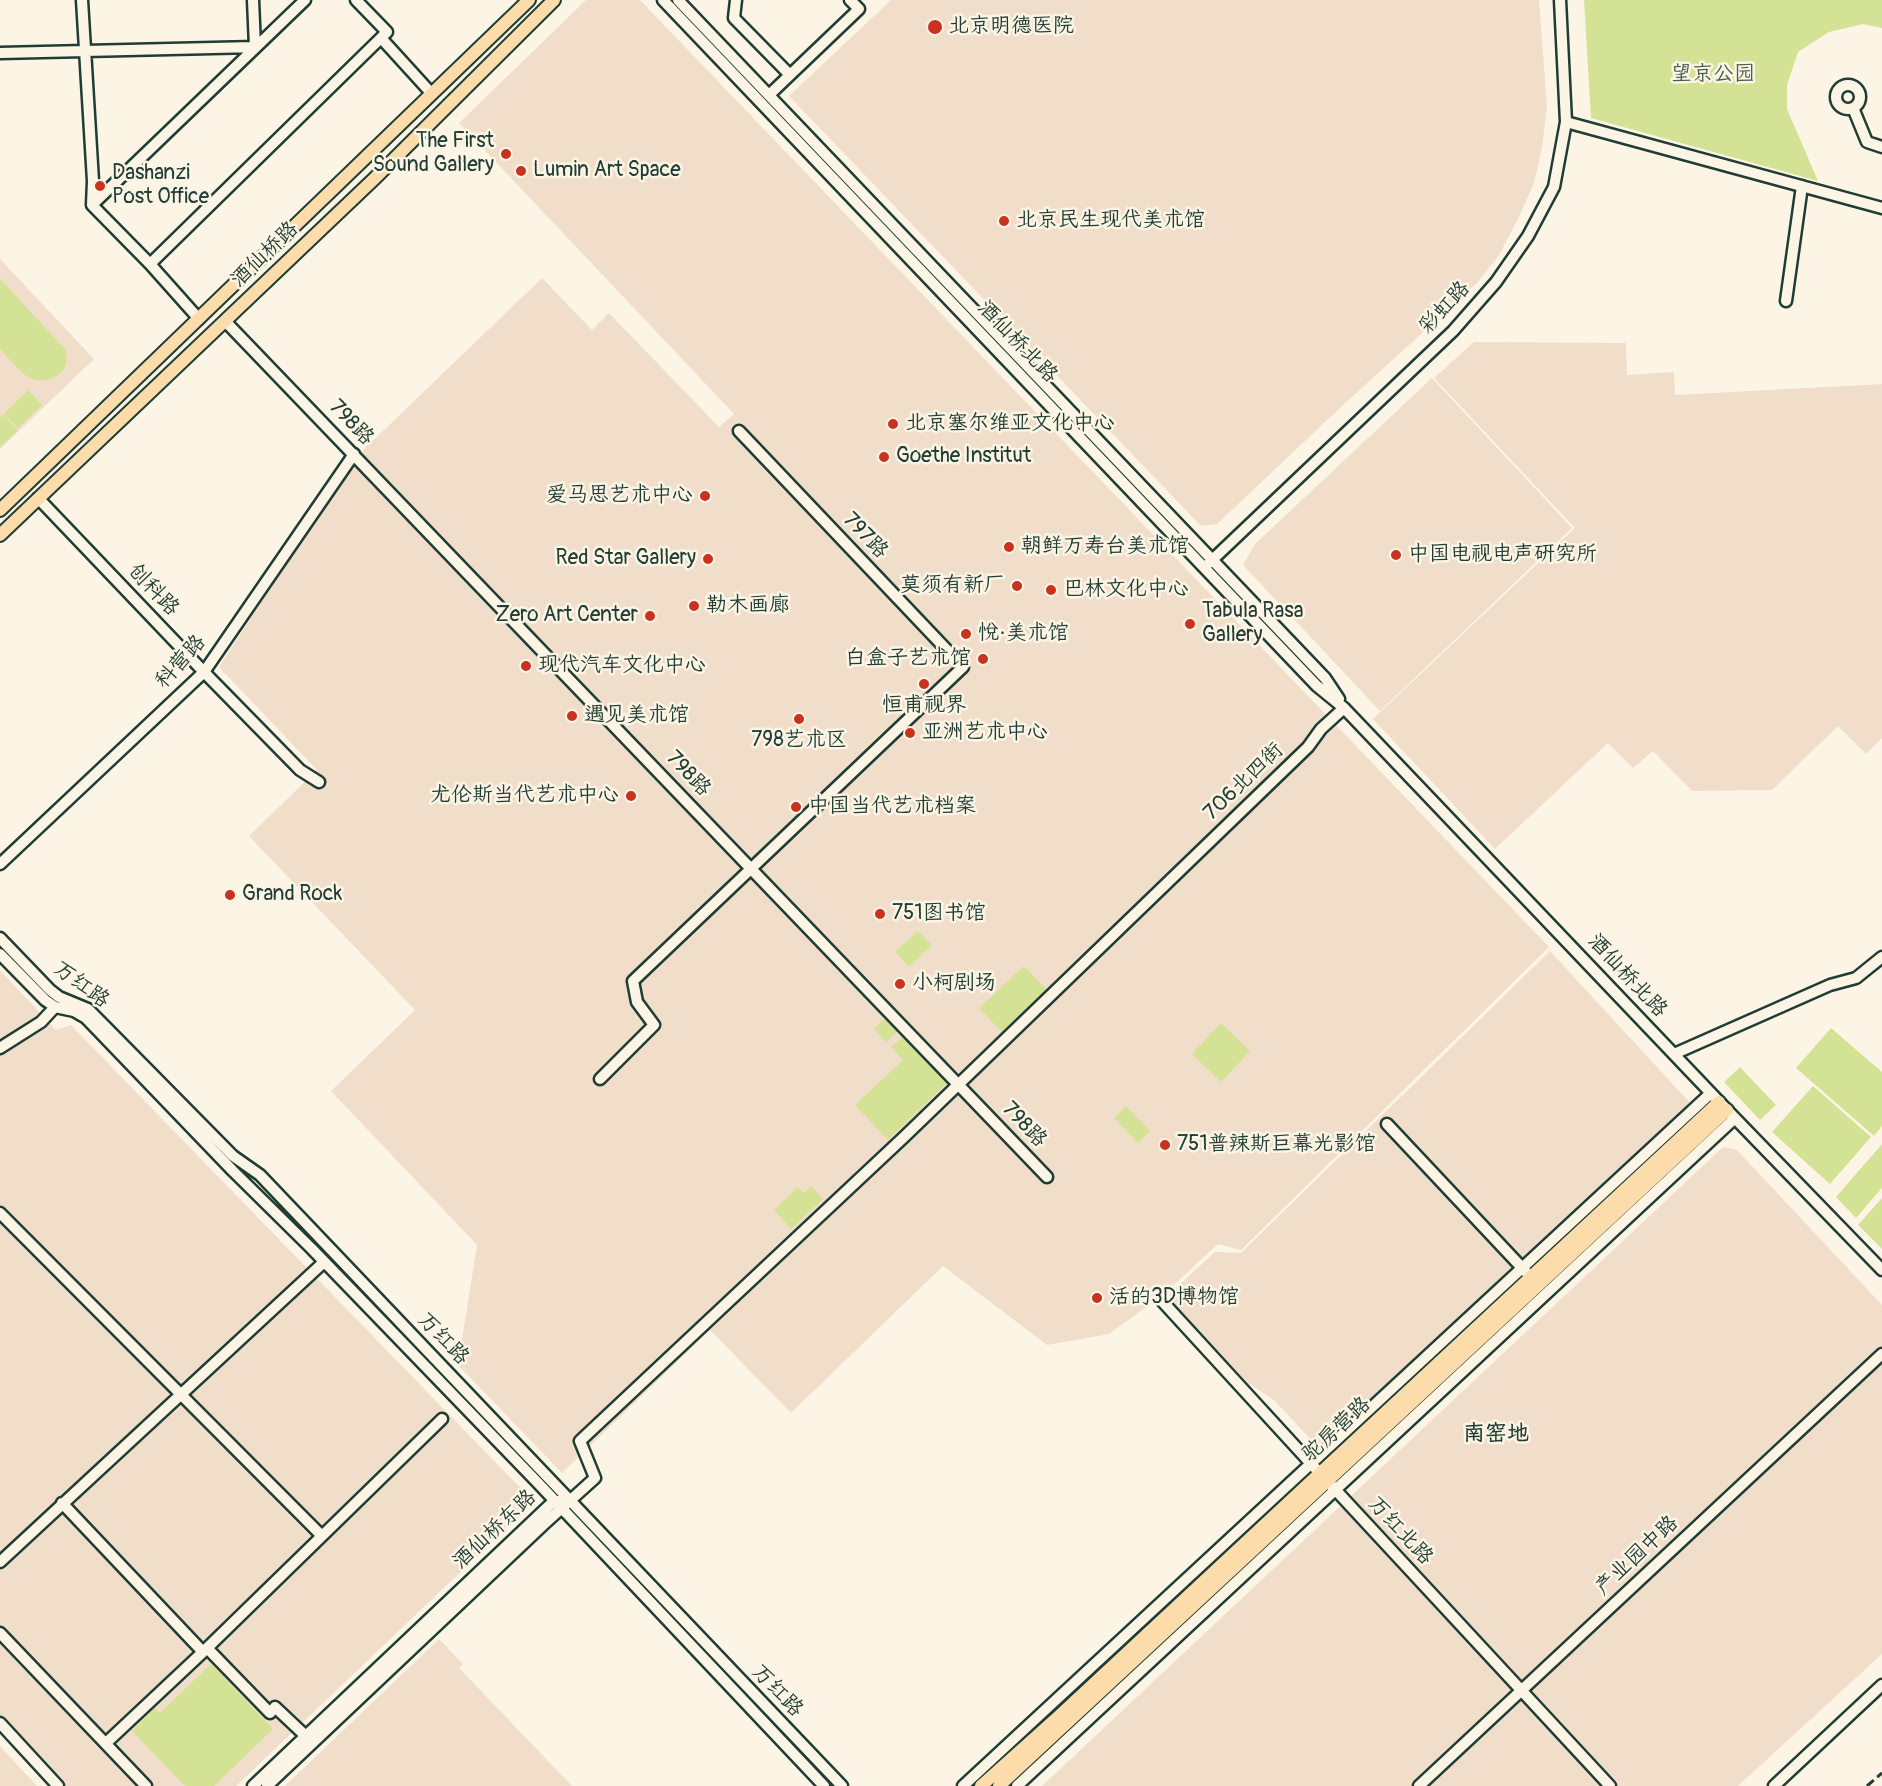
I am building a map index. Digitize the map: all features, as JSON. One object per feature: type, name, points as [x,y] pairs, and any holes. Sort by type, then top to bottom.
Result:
[{"type":"main road","name":"酒仙桥路","points":[[3,502],[199,319],[529,0]]},
{"type":"main road","name":"酒仙桥路","points":[[0,536],[375,178],[554,0]]},
{"type":"main road","name":"驼房营路","points":[[999,1786],[1323,1477],[1527,1273],[1723,1106]]},
{"type":"main road","name":"驼房营路","points":[[981,1786],[1323,1477],[1723,1106]]},
{"type":"street","points":[[82,0],[93,182],[92,206],[150,264],[199,319]]},
{"type":"street","points":[[253,0],[255,47]]},
{"type":"street","points":[[92,206],[305,0]]},
{"type":"street","points":[[150,264],[387,32],[356,0]]},
{"type":"street","name":"酒仙桥北路","points":[[663,0],[1208,563],[1325,678],[1344,708],[1882,1270]]},
{"type":"street","name":"酒仙桥北路","points":[[678,0],[1208,563]]},
{"type":"street","points":[[736,0],[734,18],[789,75]]},
{"type":"street","points":[[769,95],[859,9],[850,0]]},
{"type":"street","name":"彩虹路","points":[[1208,563],[1453,331],[1496,282],[1528,236],[1554,187],[1566,122],[1560,0]]},
{"type":"street","points":[[381,38],[432,94]]},
{"type":"street","points":[[0,53],[84,53],[255,47]]},
{"type":"street","points":[[1853,108],[1867,142],[1882,147]]},
{"type":"street","points":[[1566,122],[1882,208]]},
{"type":"street","points":[[1786,302],[1802,186]]},
{"type":"street","name":"798路","points":[[225,321],[1047,1177]]},
{"type":"street","name":"797路","points":[[739,431],[963,667],[752,869]]},
{"type":"street","name":"科营路","points":[[0,864],[204,672],[354,454]]},
{"type":"street","name":"创科路","points":[[38,498],[300,770],[319,782]]},
{"type":"street","name":"706北四街","points":[[571,1501],[595,1478],[579,1442],[958,1084],[1308,747],[1321,729],[1344,708]]},
{"type":"street","points":[[600,1078],[654,1025],[637,1002],[633,981],[752,869]]},
{"type":"street","name":"万红路","points":[[0,938],[50,990],[88,1009],[233,1156],[260,1175],[571,1501],[662,1600],[842,1786]]},
{"type":"street","name":"万红路","points":[[0,954],[45,1000],[55,1007],[74,1011],[86,1018],[557,1504],[824,1786]]},
{"type":"street","points":[[1674,1054],[1830,985],[1856,978],[1882,957]]},
{"type":"street","points":[[0,1048],[41,1022],[55,1007]]},
{"type":"street","points":[[1387,1124],[1527,1273]]},
{"type":"street","points":[[0,1213],[181,1392],[322,1536]]},
{"type":"street","points":[[0,1562],[324,1262]]},
{"type":"street","name":"万红北路","points":[[1162,1301],[1610,1786]]},
{"type":"street","name":"产业园中路","points":[[1419,1786],[1882,1354]]},
{"type":"street","points":[[106,1743],[442,1419]]},
{"type":"street","points":[[963,1786],[1323,1477]]},
{"type":"street","points":[[1017,1786],[1323,1477]]},
{"type":"street","name":"酒仙桥东路","points":[[253,1786],[309,1739],[557,1504],[571,1501]]},
{"type":"street","points":[[62,1503],[205,1650],[270,1713],[275,1707],[309,1739]]},
{"type":"street","points":[[0,1633],[146,1786]]},
{"type":"street","points":[[1774,1786],[1882,1685]]},
{"type":"street","points":[[0,1723],[58,1786]]},
{"type":"street","name":"酒仙桥东路","points":[[267,1786],[309,1739]]},
{"type":"shaded area","name":"798艺术区","points":[[586,0],[640,0],[1549,947],[1241,1250],[1218,1244],[1164,1294],[1109,1334],[1047,1345],[943,1266],[791,1413],[710,1330],[562,1473],[458,1365],[477,1245],[331,1091],[415,1010],[249,836],[317,770],[219,667],[358,455],[542,278],[592,330],[609,313],[719,427],[734,414],[459,123]]},
{"type":"shaded area","points":[[891,0],[1539,0],[1547,106],[1542,148],[1534,183],[1499,255],[1478,282],[1217,524],[1201,526],[789,96]]},
{"type":"shaded area","points":[[0,259],[94,359],[0,449]]},
{"type":"shaded area","points":[[1474,342],[1626,343],[1627,375],[1674,372],[1675,395],[1882,384],[1882,738],[1866,754],[1838,726],[1772,790],[1692,791],[1653,751],[1633,768],[1608,743],[1495,849],[1373,719],[1575,528],[1434,378]]},
{"type":"shaded area","name":"中国电视电声研究所","points":[[1432,378],[1572,528],[1380,711],[1243,565],[1255,544]]},
{"type":"shaded area","points":[[1550,951],[1693,1106],[1331,1445],[1313,1442],[1275,1401],[1247,1382],[1167,1296],[1215,1252],[1241,1253]]},
{"type":"shaded area","points":[[0,970],[56,1030],[71,1025],[534,1502],[236,1786],[62,1786],[0,1721]]},
{"type":"shaded area","points":[[1723,1147],[1737,1150],[1882,1305],[1882,1654],[1738,1786],[1042,1786]]},
{"type":"shaded area","points":[[439,1639],[463,1664],[459,1668],[572,1786],[285,1786]]},
{"type":"shaded area","points":[[0,1746],[37,1786],[0,1786]]},
{"type":"green space","name":"望京公园","points":[[1584,0],[1882,0],[1882,28],[1863,24],[1829,32],[1798,52],[1787,85],[1787,109],[1818,181],[1591,118]]},
{"type":"green space","points":[[0,279],[66,350],[65,367],[61,373],[48,380],[34,380],[18,369],[0,349]]},
{"type":"green space","points":[[28,390],[42,405],[18,428],[4,414]]},
{"type":"green space","points":[[3,414],[18,430],[0,447],[0,417]]},
{"type":"green space","points":[[918,931],[932,945],[909,967],[895,952]]},
{"type":"green space","points":[[1024,966],[1047,990],[1002,1032],[979,1008]]},
{"type":"green space","points":[[885,1018],[898,1031],[886,1042],[874,1029]]},
{"type":"green space","points":[[1221,1023],[1250,1051],[1221,1082],[1192,1054]]},
{"type":"green space","points":[[1831,1028],[1882,1072],[1882,1126],[1874,1136],[1796,1068]]},
{"type":"green space","points":[[903,1037],[947,1083],[888,1140],[855,1105],[903,1060],[891,1047]]},
{"type":"green space","points":[[1740,1067],[1776,1105],[1760,1120],[1724,1082]]},
{"type":"green space","points":[[1813,1086],[1871,1137],[1830,1184],[1772,1132]]},
{"type":"green space","points":[[1126,1106],[1150,1131],[1138,1143],[1114,1118]]},
{"type":"green space","points":[[1882,1144],[1882,1188],[1856,1218],[1836,1197]]},
{"type":"green space","points":[[811,1186],[823,1199],[791,1229],[774,1210],[798,1187],[804,1193]]},
{"type":"green space","points":[[1882,1198],[1882,1249],[1858,1225]]},
{"type":"green space","points":[[211,1664],[273,1729],[214,1786],[185,1786],[132,1731],[155,1708],[160,1713]]},
{"type":"railway","points":[[1867,1786],[1882,1773]]},
{"type":"place","name":"北京明德医院","points":[[935,27]]},
{"type":"place","name":"The First Sound Gallery","points":[[506,154]]},
{"type":"place","name":"Lumin Art Space","points":[[521,171]]},
{"type":"place","name":"Dashanzi Post Office","points":[[100,186]]},
{"type":"place","name":"北京民生现代美术馆","points":[[1004,221]]},
{"type":"place","name":"北京塞尔维亚文化中心","points":[[893,424]]},
{"type":"place","name":"Goethe Institut","points":[[884,457]]},
{"type":"place","name":"爱马思艺术中心","points":[[705,496]]},
{"type":"place","name":"朝鲜万寿台美术馆","points":[[1009,547]]},
{"type":"place","name":"中国电视电声研究所","points":[[1396,555]]},
{"type":"place","name":"Red Star Gallery","points":[[708,559]]},
{"type":"place","name":"莫须有新厂","points":[[1017,586]]},
{"type":"place","name":"巴林文化中心","points":[[1051,590]]},
{"type":"place","name":"勒木画廊","points":[[694,606]]},
{"type":"place","name":"Zero Art Center","points":[[650,616]]},
{"type":"place","name":"Tabula Rasa Gallery","points":[[1190,624]]},
{"type":"place","name":"悦·美术馆","points":[[966,634]]},
{"type":"place","name":"白盒子艺术馆","points":[[983,659]]},
{"type":"place","name":"现代汽车文化中心","points":[[526,666]]},
{"type":"place","name":"恒甫视界","points":[[924,684]]},
{"type":"place","name":"遇见美术馆","points":[[572,716]]},
{"type":"place","name":"798艺术区","points":[[799,719]]},
{"type":"place","name":"亚洲艺术中心","points":[[910,733]]},
{"type":"place","name":"尤伦斯当代艺术中心","points":[[631,796]]},
{"type":"place","name":"中国当代艺术档案","points":[[796,807]]},
{"type":"place","name":"Grand Rock","points":[[230,895]]},
{"type":"place","name":"751图书馆","points":[[880,914]]},
{"type":"place","name":"小柯剧场","points":[[900,984]]},
{"type":"place","name":"751普辣斯巨幕光影馆","points":[[1165,1145]]},
{"type":"place","name":"活的3D博物馆","points":[[1097,1298]]},
{"type":"district","name":"南窑地","points":[[1496,1434]]}]
